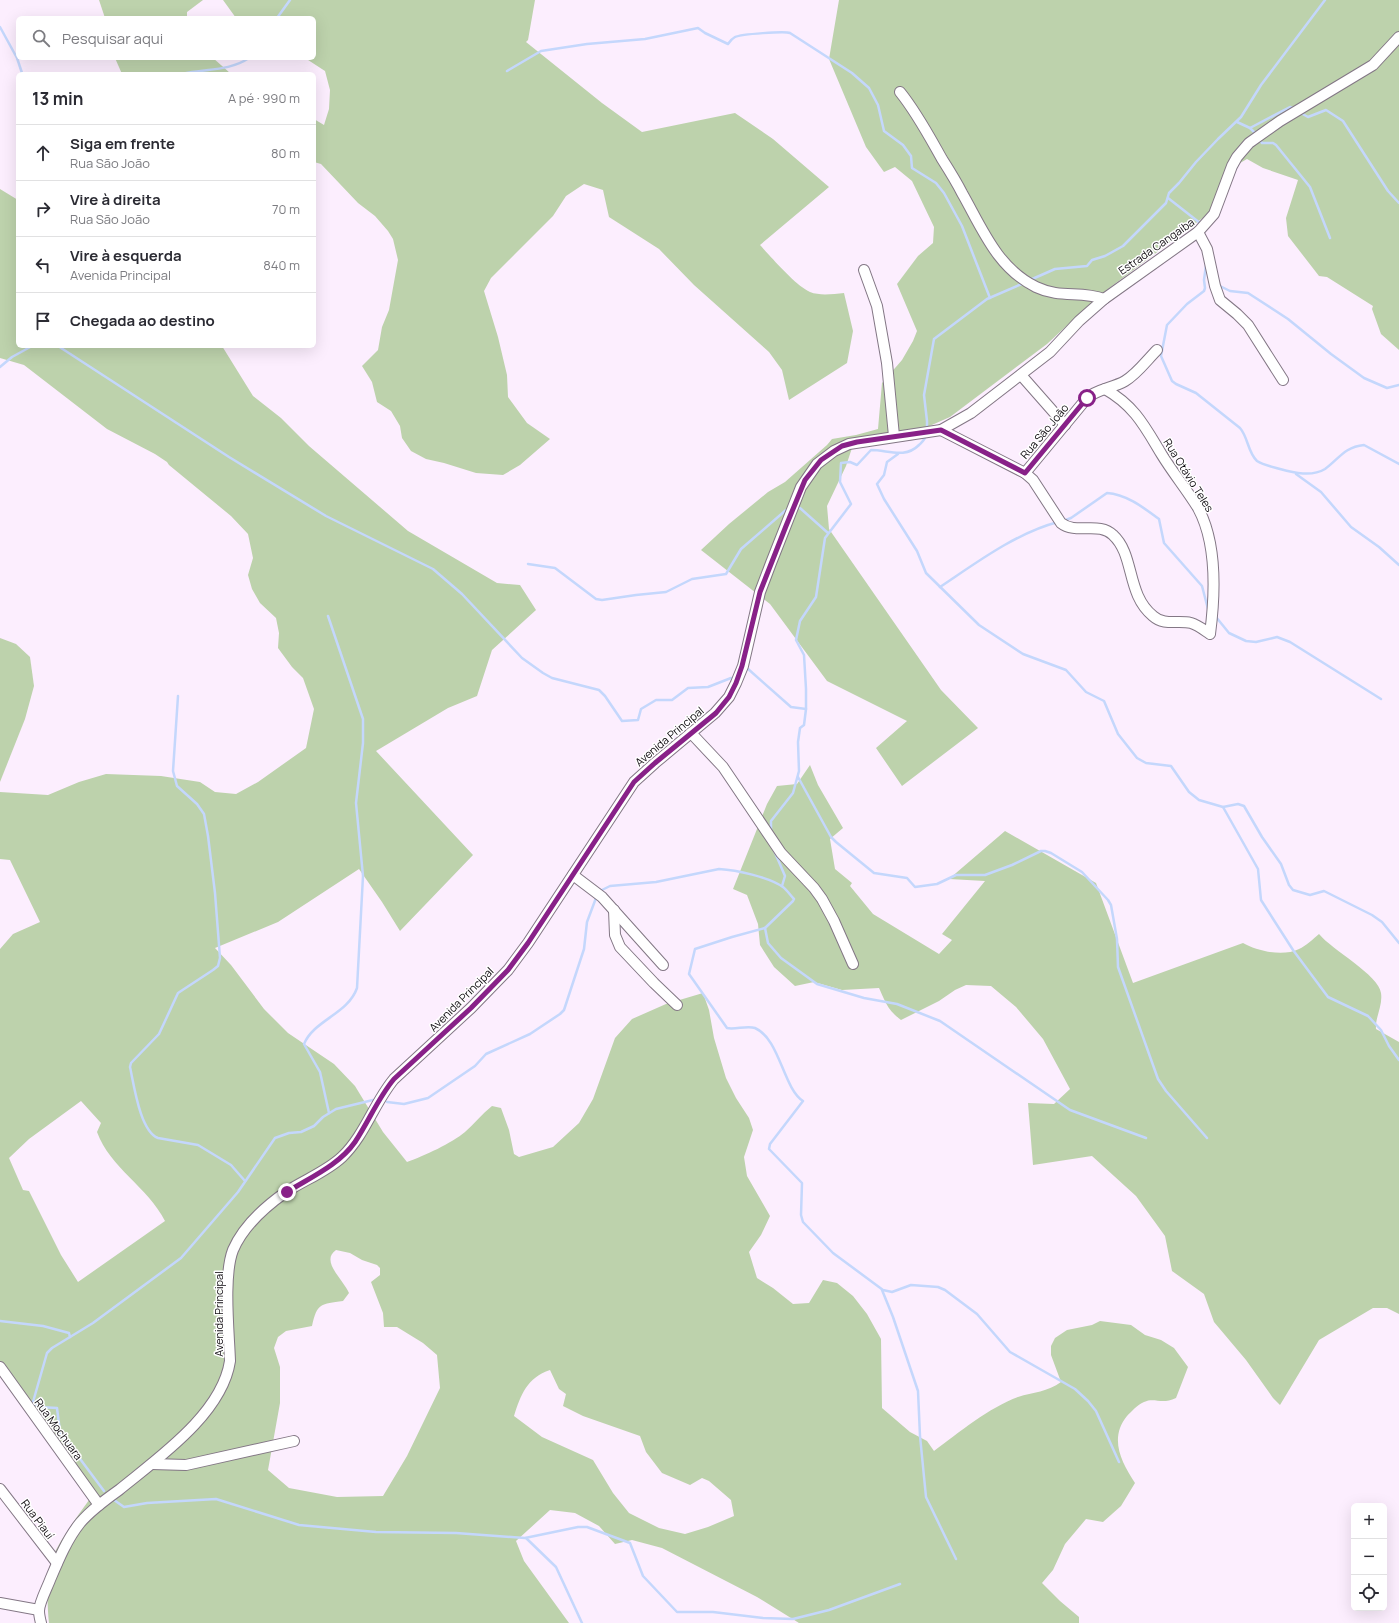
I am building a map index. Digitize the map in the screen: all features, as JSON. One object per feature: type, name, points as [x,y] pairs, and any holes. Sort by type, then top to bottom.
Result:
[{"type":"street","name":"Estrada Cangaiba","points":[[941,430],[963,419],[1021,375],[1050,352],[1079,321],[1120,286],[1198,232],[1214,214],[1232,166],[1237,157],[1249,143],[1280,121],[1373,65],[1399,37]]},
{"type":"street","points":[[900,92],[923,124],[962,192],[985,237],[993,250],[1004,262],[1024,280],[1046,291],[1056,294],[1087,294],[1104,299]]},
{"type":"street","points":[[1198,232],[1207,249],[1215,286],[1220,300],[1238,314],[1248,325],[1283,380]]},
{"type":"street","points":[[864,270],[877,306],[887,363],[894,436]]},
{"type":"street","name":"Rua São João","points":[[941,430],[1025,473],[1087,398],[1092,394],[1130,378],[1157,350]]},
{"type":"street","points":[[1021,375],[1065,425]]},
{"type":"street","name":"Rua Otávio Teles","points":[[1025,473],[1033,480],[1061,523],[1065,526],[1102,529],[1113,535],[1119,542],[1124,552],[1135,592],[1146,610],[1153,617],[1160,621],[1191,624],[1210,634],[1214,586],[1211,555],[1203,520],[1198,508],[1169,466],[1141,420],[1120,397],[1105,389]]},
{"type":"street","name":"Avenida Principal","points":[[41,1623],[39,1610],[57,1563],[75,1530],[99,1505],[152,1464],[175,1443],[204,1414],[220,1392],[225,1381],[230,1362],[229,1269],[233,1251],[243,1234],[256,1218],[277,1198],[336,1162],[345,1154],[355,1142],[389,1085],[471,1008],[508,970],[528,943],[634,782],[721,708],[736,683],[742,666],[760,592],[794,504],[808,475],[821,460],[842,446],[894,436],[941,430]]},
{"type":"street","points":[[691,734],[723,768],[781,852],[814,888],[822,899],[834,921],[853,964]]},
{"type":"street","points":[[573,875],[597,892],[663,965]]},
{"type":"street","points":[[614,910],[615,935],[620,947],[654,983],[678,1005]]},
{"type":"street","name":"Rua Mochuara","points":[[0,1368],[99,1505]]},
{"type":"street","points":[[152,1464],[186,1465],[294,1441]]},
{"type":"street","name":"Rua Piauí","points":[[0,1489],[57,1563]]},
{"type":"street","points":[[0,1603],[39,1610]]},
{"type":"green space","points":[[99,0],[203,0],[187,12],[187,16],[104,16]]},
{"type":"green space","points":[[223,0],[535,0],[528,40],[526,42],[602,103],[642,132],[735,113],[773,139],[829,187],[760,245],[777,264],[804,289],[810,292],[822,294],[844,293],[853,331],[847,363],[789,400],[782,370],[769,352],[694,285],[659,249],[609,217],[603,190],[584,184],[566,196],[553,216],[491,278],[484,291],[498,337],[507,375],[508,397],[527,423],[550,439],[520,465],[503,475],[476,473],[426,459],[411,451],[402,438],[400,426],[391,411],[377,402],[372,382],[362,366],[378,350],[382,327],[389,310],[398,260],[393,239],[375,216],[358,203],[321,164],[316,163],[316,120],[324,125],[329,109],[330,90],[325,71],[308,60],[316,60],[316,16],[235,16]]},
{"type":"green space","points":[[839,0],[1399,0],[1399,350],[1381,334],[1372,309],[1373,306],[1327,277],[1319,276],[1288,236],[1286,218],[1298,180],[1263,168],[1247,159],[1228,170],[1208,214],[1100,295],[1047,344],[950,417],[925,428],[913,440],[852,448],[846,466],[827,506],[829,529],[941,690],[978,728],[902,786],[876,748],[907,721],[827,681],[770,604],[701,550],[729,524],[768,492],[785,482],[832,439],[878,429],[882,383],[902,360],[917,331],[897,284],[918,256],[933,243],[934,227],[912,181],[895,167],[884,172],[866,147],[829,59]]},
{"type":"green space","points":[[116,60],[215,60],[229,72],[121,72]]},
{"type":"green space","points":[[0,189],[16,199],[16,348],[223,348],[253,396],[281,418],[309,446],[408,531],[497,583],[520,585],[536,610],[492,650],[477,696],[448,708],[376,751],[473,855],[400,931],[359,869],[278,922],[215,948],[231,965],[264,1009],[288,1033],[334,1064],[355,1086],[383,1132],[407,1162],[438,1149],[453,1140],[468,1129],[492,1106],[501,1108],[509,1130],[514,1154],[519,1157],[553,1147],[579,1123],[593,1099],[615,1038],[632,1019],[666,1004],[703,993],[709,1010],[714,1038],[726,1078],[736,1098],[749,1118],[753,1130],[744,1157],[747,1176],[770,1216],[761,1235],[749,1252],[757,1278],[773,1288],[793,1304],[809,1303],[823,1280],[837,1283],[853,1296],[867,1314],[881,1339],[882,1408],[910,1432],[927,1441],[934,1451],[974,1421],[1007,1401],[1051,1388],[1061,1382],[1051,1355],[1051,1346],[1055,1338],[1067,1330],[1092,1325],[1100,1321],[1131,1325],[1145,1335],[1161,1340],[1174,1348],[1188,1367],[1176,1398],[1166,1401],[1152,1400],[1141,1403],[1127,1416],[1119,1433],[1119,1450],[1125,1467],[1135,1483],[1121,1506],[1103,1522],[1086,1519],[1065,1544],[1053,1570],[1042,1583],[1079,1617],[1079,1623],[799,1623],[757,1597],[662,1548],[632,1540],[615,1544],[599,1526],[575,1513],[550,1510],[516,1541],[524,1561],[569,1623],[49,1623],[48,1586],[50,1565],[57,1547],[63,1537],[95,1491],[0,1366],[0,949],[13,934],[40,922],[10,860],[0,859],[0,792],[48,795],[79,782],[106,774],[161,776],[200,782],[215,792],[236,794],[258,782],[306,748],[314,709],[303,678],[292,667],[278,648],[279,633],[276,618],[260,603],[252,589],[248,575],[253,558],[248,534],[231,516],[167,462],[155,454],[107,429],[24,365],[0,358]],"holes":[[[81,1101],[101,1123],[97,1132],[103,1145],[120,1167],[158,1209],[165,1221],[78,1282],[61,1255],[29,1191],[23,1190],[9,1158],[29,1139]],[[336,1250],[350,1253],[362,1260],[377,1265],[380,1268],[380,1275],[371,1282],[383,1313],[384,1327],[397,1327],[423,1343],[437,1355],[440,1388],[407,1456],[383,1496],[337,1497],[289,1488],[268,1470],[280,1403],[280,1367],[274,1348],[278,1337],[286,1331],[312,1326],[316,1313],[321,1306],[343,1301],[349,1293],[334,1270],[330,1259]],[[550,1370],[559,1389],[566,1394],[563,1406],[583,1416],[640,1436],[646,1452],[662,1473],[690,1485],[702,1478],[709,1481],[731,1500],[734,1516],[708,1527],[685,1534],[659,1528],[629,1513],[613,1493],[593,1460],[542,1437],[514,1416],[522,1394],[530,1382],[542,1373]]]},
{"type":"green space","points":[[0,638],[16,644],[30,657],[34,686],[25,719],[0,782]]},
{"type":"green space","points":[[810,765],[818,785],[843,828],[830,839],[835,869],[852,883],[850,886],[873,914],[939,954],[952,940],[942,934],[985,881],[949,879],[1005,831],[1096,883],[1133,983],[1243,943],[1263,951],[1285,953],[1302,948],[1319,934],[1372,978],[1381,993],[1381,1002],[1376,1029],[1399,1042],[1399,1314],[1387,1308],[1373,1308],[1319,1340],[1280,1405],[1273,1398],[1246,1360],[1214,1322],[1204,1294],[1172,1271],[1165,1236],[1136,1196],[1092,1156],[1033,1165],[1028,1103],[1054,1104],[1070,1089],[1043,1039],[1016,1007],[991,986],[966,985],[955,990],[939,1001],[901,1020],[885,1002],[879,988],[842,990],[814,982],[795,986],[774,967],[760,945],[758,924],[747,895],[733,889],[767,804],[777,786],[797,784]]},
{"type":"waterway","points":[[278,16],[290,0]]},
{"type":"waterway","points":[[1030,280],[1055,269],[1087,266],[1092,260],[1105,256],[1123,246],[1166,203],[1169,193],[1196,162],[1241,117],[1261,85],[1325,0]]},
{"type":"waterway","points":[[0,27],[16,56]]},
{"type":"waterway","points":[[507,71],[541,51],[587,44],[645,39],[698,28],[728,44],[733,38],[739,36],[786,32],[790,33],[852,73],[869,88],[878,105],[884,131],[903,145],[911,156],[912,168],[936,183],[944,193],[962,226],[990,298]]},
{"type":"waterway","points":[[18,60],[22,72]]},
{"type":"waterway","points":[[191,72],[225,68],[245,60]]},
{"type":"waterway","points":[[1250,128],[1290,107],[1295,109]]},
{"type":"waterway","points":[[1299,112],[1308,117],[1326,110],[1343,121],[1388,191],[1399,203]]},
{"type":"waterway","points":[[1237,122],[1250,128],[1256,134]]},
{"type":"waterway","points":[[1259,139],[1262,143],[1273,143],[1276,145],[1310,187],[1330,238]]},
{"type":"waterway","points":[[1168,198],[1201,225]]},
{"type":"waterway","points":[[1206,265],[1204,291],[1187,304],[1167,325],[1161,356],[1172,381],[1196,393],[1240,428],[1254,458],[1265,465],[1297,473],[1314,473],[1325,469],[1351,448],[1364,445],[1399,464]]},
{"type":"waterway","points":[[927,430],[924,395],[934,339],[987,299],[1024,283]]},
{"type":"waterway","points":[[1218,285],[1230,291],[1248,293],[1288,319],[1331,354],[1364,378],[1387,388],[1399,385]]},
{"type":"waterway","points":[[0,367],[12,357],[28,348]]},
{"type":"waterway","points":[[61,348],[229,457],[326,516],[433,569],[462,594],[522,658],[552,678],[599,690],[605,696],[622,721],[638,720],[641,709],[656,700],[672,700],[688,688],[708,687],[731,678]]},
{"type":"waterway","points":[[771,831],[771,821],[793,793],[799,771],[798,742],[800,728],[804,725],[806,709],[804,655],[796,640],[800,621],[816,597],[825,538],[851,504],[840,482],[841,463],[850,462],[857,465],[871,450],[896,453],[908,452],[919,445],[924,440],[926,435]]},
{"type":"waterway","points":[[898,454],[887,462],[884,475],[877,484],[884,499],[917,551],[926,573],[979,625],[1023,654],[1066,670],[1086,692],[1104,701],[1118,734],[1137,758],[1146,763],[1171,766],[1189,792],[1199,800],[1223,807],[1238,804],[1244,806],[1262,837],[1281,864],[1289,885],[1293,890],[1310,895],[1324,891],[1372,915],[1382,922],[1399,943]]},
{"type":"waterway","points":[[1296,474],[1321,492],[1351,527],[1379,547],[1399,565]]},
{"type":"waterway","points":[[1063,521],[1071,518],[1107,493],[1121,496],[1134,502],[1159,519],[1164,543],[1202,586],[1208,609]]},
{"type":"waterway","points":[[800,508],[828,533]]},
{"type":"waterway","points":[[528,564],[555,568],[596,599],[602,600],[666,592],[692,579],[726,574],[741,549],[786,510]]},
{"type":"waterway","points":[[940,587],[1012,541],[1027,533],[1058,522]]},
{"type":"waterway","points":[[328,616],[363,719],[363,743],[356,803],[363,876],[357,988],[353,997],[339,1011],[315,1029],[304,1044],[320,1072],[329,1113]]},
{"type":"waterway","points":[[1216,617],[1229,633],[1246,641],[1256,642],[1277,637],[1290,642],[1381,699]]},
{"type":"waterway","points":[[747,668],[791,707],[806,709]]},
{"type":"waterway","points":[[178,696],[173,771],[177,786],[197,804],[204,814],[215,893],[220,958],[218,966],[178,993],[159,1034],[131,1063],[130,1067],[142,1117],[152,1134],[158,1138],[198,1145],[231,1165],[245,1181]]},
{"type":"waterway","points":[[798,777],[831,837],[836,842],[874,873],[907,878],[915,887],[937,884],[956,875],[985,875],[1012,865],[1041,851],[1051,853],[1082,872],[1111,905],[1117,939],[1118,967],[1158,1079],[1166,1091],[1207,1138]]},
{"type":"waterway","points":[[1223,807],[1258,869],[1261,900],[1293,950],[1328,997],[1368,1016],[1381,1030],[1389,1046],[1399,1060]]},
{"type":"waterway","points":[[773,848],[785,876],[782,886]]},
{"type":"waterway","points":[[600,891],[610,886],[656,882],[719,869],[743,872],[761,877],[777,883],[786,890],[794,899],[793,901],[765,928],[695,949],[689,974],[727,1028],[752,1027],[763,1034],[770,1042],[776,1053],[796,1095],[803,1101],[770,1144],[769,1149],[802,1183],[801,1215],[803,1222],[833,1253],[883,1290],[892,1292],[911,1285],[938,1287],[945,1290],[977,1314],[1010,1352],[1075,1389],[1088,1401],[1096,1411],[1119,1462]]},
{"type":"waterway","points":[[387,1102],[404,1104],[428,1098],[475,1066],[486,1054],[530,1034],[560,1014],[564,1010],[584,949],[587,922],[596,898]]},
{"type":"waterway","points":[[765,928],[768,943],[781,958],[817,984],[864,998],[897,1004],[940,1021],[1070,1110],[1146,1138]]},
{"type":"waterway","points":[[104,1491],[60,1432],[57,1408],[39,1407],[33,1402],[47,1353],[52,1348],[93,1323],[181,1258],[238,1192],[275,1138],[289,1133],[301,1132],[314,1126],[323,1117],[336,1109],[373,1100]]},
{"type":"waterway","points":[[882,1290],[893,1317],[918,1391],[920,1436],[926,1497],[956,1559]]},
{"type":"waterway","points":[[0,1321],[43,1326],[69,1333],[70,1337]]},
{"type":"waterway","points":[[114,1500],[124,1507],[147,1503],[216,1499],[299,1525],[376,1532],[456,1533],[525,1538],[578,1527],[587,1527],[630,1543],[643,1576],[677,1612],[713,1612],[763,1618],[793,1619],[829,1610],[900,1584]]},
{"type":"waterway","points":[[526,1538],[556,1567],[582,1623]]},
{"type":"route","points":[[287,1192],[336,1162],[345,1154],[355,1142],[384,1091],[394,1079],[471,1008],[508,970],[528,943],[634,782],[716,713],[726,702],[736,683],[742,666],[760,592],[801,487],[816,464],[842,446],[849,444],[941,430],[1025,473],[1087,398]]}]
